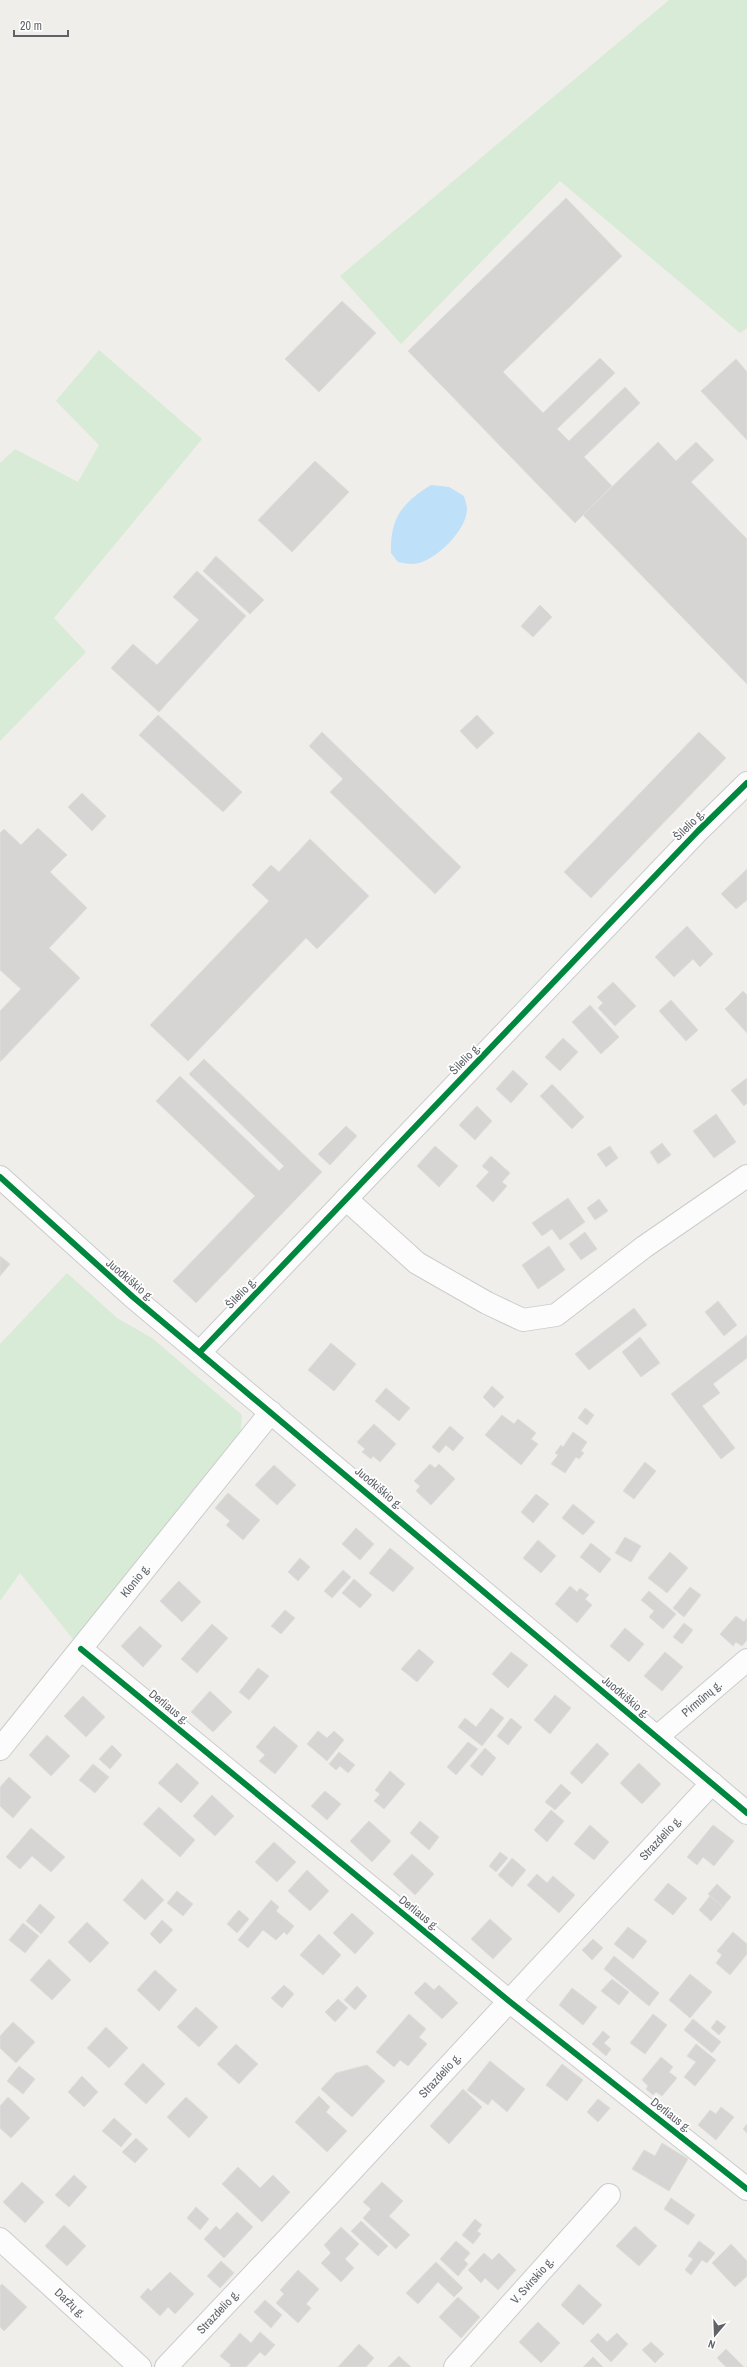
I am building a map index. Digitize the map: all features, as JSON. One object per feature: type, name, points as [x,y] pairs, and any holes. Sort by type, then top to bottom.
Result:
[{"type":"street","name":"Šilelio g.","points":[[200,1352],[698,831],[747,783]]},
{"type":"street","points":[[346,1199],[417,1263],[487,1303],[523,1320],[556,1315],[644,1247],[747,1176]]},
{"type":"street","name":"Juodkiškio g.","points":[[0,1177],[93,1262],[747,1813]]},
{"type":"street","name":"Klonio g.","points":[[0,1749],[271,1412]]},
{"type":"street","name":"Derliaus g.","points":[[81,1649],[509,2001],[747,2189]]},
{"type":"street","name":"Pirmūnų g.","points":[[657,1737],[747,1660]]},
{"type":"street","name":"Strazdelio g.","points":[[166,2367],[712,1783]]},
{"type":"street","name":"V. Svirskio g.","points":[[455,2367],[609,2195]]},
{"type":"street","name":"Daržų g.","points":[[0,2239],[140,2367]]},
{"type":"green space","points":[[669,0],[747,0],[747,328],[740,333],[560,181],[401,344],[340,276]]},
{"type":"green space","points":[[99,350],[202,439],[54,618],[86,652],[0,741],[0,463],[15,449],[78,482],[99,445],[56,401]]},
{"type":"green space","points":[[67,1273],[117,1318],[152,1338],[242,1415],[240,1437],[81,1649],[20,1573],[0,1601],[0,1344]]},
{"type":"water","points":[[431,485],[449,487],[464,496],[467,507],[466,517],[456,535],[448,544],[431,558],[414,564],[398,562],[391,553],[391,541],[396,521],[405,505],[412,498]]},
{"type":"building","points":[[566,198],[622,256],[503,372],[543,413],[600,358],[615,373],[557,429],[569,441],[625,387],[640,403],[584,457],[612,486],[575,523],[408,351]]},
{"type":"building","points":[[342,301],[376,333],[319,392],[285,359]]},
{"type":"building","points":[[736,359],[747,372],[747,440],[701,391]]},
{"type":"building","points":[[658,442],[676,461],[696,442],[714,460],[691,482],[747,539],[747,684],[583,515]]},
{"type":"building","points":[[315,461],[349,492],[292,552],[258,520]]},
{"type":"building","points":[[216,556],[264,600],[250,614],[203,571]]},
{"type":"building","points":[[197,571],[246,616],[159,712],[111,668],[133,644],[157,665],[199,620],[173,597]]},
{"type":"building","points":[[540,605],[552,617],[533,637],[521,626]]},
{"type":"building","points":[[158,715],[242,792],[223,812],[139,735]]},
{"type":"building","points":[[477,715],[494,733],[477,749],[460,731]]},
{"type":"building","points":[[322,732],[461,867],[435,894],[330,792],[343,779],[309,746]]},
{"type":"building","points":[[699,732],[726,758],[591,898],[564,872]]},
{"type":"building","points":[[82,793],[106,816],[92,831],[68,807]]},
{"type":"building","points":[[38,828],[67,855],[50,872],[87,908],[49,948],[80,978],[0,1062],[0,1011],[21,989],[0,970],[0,833],[4,829],[21,845]]},
{"type":"building","points":[[310,839],[369,896],[317,949],[306,938],[188,1061],[150,1025],[269,901],[252,885],[271,865],[279,872]]},
{"type":"building","points":[[747,869],[747,900],[736,909],[721,894]]},
{"type":"building","points":[[687,926],[713,954],[700,967],[693,959],[674,977],[655,957]]},
{"type":"building","points":[[613,982],[636,1006],[615,1026],[598,1008],[603,1003],[597,997]]},
{"type":"building","points":[[743,991],[747,995],[747,1033],[725,1009]]},
{"type":"building","points":[[671,1000],[698,1030],[686,1041],[659,1011]]},
{"type":"building","points":[[590,1005],[619,1037],[601,1054],[572,1022]]},
{"type":"building","points":[[563,1038],[578,1052],[560,1071],[545,1057]]},
{"type":"building","points":[[204,1059],[322,1172],[196,1303],[173,1281],[255,1196],[156,1101],[180,1076],[279,1171],[284,1166],[189,1074]]},
{"type":"building","points":[[513,1070],[528,1084],[511,1103],[496,1089]]},
{"type":"building","points":[[747,1078],[747,1103],[744,1106],[731,1090]]},
{"type":"building","points":[[552,1084],[584,1117],[572,1129],[540,1096]]},
{"type":"building","points":[[477,1106],[492,1121],[475,1140],[459,1125]]},
{"type":"building","points":[[716,1114],[736,1142],[714,1158],[693,1131]]},
{"type":"building","points":[[346,1126],[357,1136],[330,1165],[318,1154]]},
{"type":"building","points":[[662,1143],[671,1155],[658,1164],[650,1152]]},
{"type":"building","points":[[435,1146],[458,1166],[439,1187],[417,1166]]},
{"type":"building","points":[[610,1146],[618,1158],[606,1167],[597,1154]]},
{"type":"building","points":[[491,1156],[510,1173],[502,1182],[507,1186],[493,1202],[476,1186],[489,1172],[482,1166]]},
{"type":"building","points":[[568,1198],[585,1222],[560,1240],[552,1229],[542,1236],[532,1223]]},
{"type":"building","points":[[599,1199],[608,1211],[595,1220],[587,1208]]},
{"type":"building","points":[[585,1232],[597,1249],[581,1260],[569,1244]]},
{"type":"building","points":[[549,1246],[565,1270],[538,1289],[522,1265]]},
{"type":"building","points":[[0,1256],[10,1264],[0,1276]]},
{"type":"building","points":[[718,1301],[737,1325],[724,1336],[705,1312]]},
{"type":"building","points":[[634,1308],[647,1325],[589,1370],[575,1354]]},
{"type":"building","points":[[747,1335],[747,1358],[713,1384],[720,1393],[702,1406],[735,1448],[721,1459],[671,1394]]},
{"type":"building","points":[[640,1337],[660,1363],[641,1377],[622,1352]]},
{"type":"building","points":[[331,1343],[356,1364],[334,1391],[308,1370]]},
{"type":"building","points":[[492,1386],[504,1397],[494,1408],[483,1397]]},
{"type":"building","points":[[386,1388],[410,1408],[399,1421],[375,1401]]},
{"type":"building","points":[[585,1408],[594,1415],[587,1425],[578,1418]]},
{"type":"building","points":[[502,1415],[514,1424],[518,1419],[536,1433],[531,1439],[538,1444],[521,1465],[485,1435]]},
{"type":"building","points":[[374,1424],[396,1444],[380,1462],[373,1456],[371,1459],[362,1452],[365,1449],[357,1442]]},
{"type":"building","points":[[450,1426],[464,1438],[453,1451],[446,1445],[439,1453],[432,1447]]},
{"type":"building","points":[[573,1432],[587,1442],[581,1451],[584,1453],[579,1459],[576,1457],[565,1473],[551,1464],[558,1455],[555,1453],[561,1445],[563,1447]]},
{"type":"building","points":[[645,1462],[656,1471],[634,1499],[623,1491]]},
{"type":"building","points":[[430,1464],[435,1468],[439,1464],[455,1479],[431,1505],[416,1491],[420,1486],[414,1481]]},
{"type":"building","points":[[274,1465],[296,1485],[277,1505],[255,1485]]},
{"type":"building","points":[[228,1493],[260,1520],[243,1540],[226,1525],[230,1521],[215,1508]]},
{"type":"building","points":[[536,1494],[549,1504],[533,1523],[521,1512]]},
{"type":"building","points":[[573,1504],[595,1522],[583,1535],[562,1518]]},
{"type":"building","points":[[356,1528],[374,1544],[360,1560],[342,1544]]},
{"type":"building","points":[[625,1537],[641,1546],[631,1562],[615,1553]]},
{"type":"building","points":[[538,1540],[556,1556],[541,1573],[523,1558]]},
{"type":"building","points":[[591,1543],[611,1559],[600,1573],[580,1557]]},
{"type":"building","points":[[390,1548],[414,1568],[393,1592],[369,1573]]},
{"type":"building","points":[[670,1552],[688,1568],[667,1593],[648,1578]]},
{"type":"building","points":[[300,1558],[310,1567],[298,1581],[288,1572]]},
{"type":"building","points":[[343,1570],[351,1577],[332,1598],[324,1591]]},
{"type":"building","points":[[354,1579],[372,1595],[360,1608],[342,1593]]},
{"type":"building","points":[[179,1581],[201,1602],[182,1622],[160,1601]]},
{"type":"building","points":[[570,1586],[577,1592],[580,1588],[589,1595],[585,1599],[592,1605],[577,1623],[555,1604]]},
{"type":"building","points":[[690,1587],[701,1595],[684,1617],[673,1608]]},
{"type":"building","points":[[649,1591],[676,1614],[663,1629],[649,1617],[654,1611],[641,1600]]},
{"type":"building","points":[[285,1610],[295,1618],[281,1634],[271,1626]]},
{"type":"building","points":[[736,1616],[744,1622],[747,1618],[747,1640],[742,1646],[736,1642],[733,1646],[720,1634]]},
{"type":"building","points":[[684,1623],[693,1630],[682,1644],[673,1637]]},
{"type":"building","points":[[212,1624],[228,1638],[197,1673],[181,1659]]},
{"type":"building","points":[[140,1626],[162,1646],[143,1667],[121,1646]]},
{"type":"building","points":[[625,1628],[644,1644],[629,1662],[610,1646]]},
{"type":"building","points":[[419,1649],[434,1662],[417,1682],[401,1669]]},
{"type":"building","points":[[511,1652],[528,1665],[508,1688],[492,1674]]},
{"type":"building","points":[[665,1652],[683,1667],[662,1691],[644,1676]]},
{"type":"building","points":[[258,1668],[269,1676],[249,1700],[239,1692]]},
{"type":"building","points":[[210,1691],[232,1712],[213,1732],[191,1712]]},
{"type":"building","points":[[555,1695],[571,1708],[550,1734],[534,1720]]},
{"type":"building","points":[[83,1696],[105,1717],[86,1737],[64,1716]]},
{"type":"building","points":[[491,1708],[504,1718],[482,1746],[458,1727],[465,1718],[476,1727]]},
{"type":"building","points":[[511,1718],[522,1727],[508,1745],[497,1736]]},
{"type":"building","points":[[274,1726],[298,1746],[275,1774],[259,1761],[265,1755],[256,1747]]},
{"type":"building","points":[[318,1731],[327,1738],[334,1731],[344,1740],[327,1761],[307,1744]]},
{"type":"building","points":[[47,1735],[70,1756],[51,1776],[29,1755]]},
{"type":"building","points":[[468,1742],[478,1749],[456,1775],[447,1767]]},
{"type":"building","points":[[597,1743],[609,1754],[582,1784],[570,1773]]},
{"type":"building","points":[[112,1745],[122,1755],[110,1769],[99,1759]]},
{"type":"building","points":[[485,1748],[496,1758],[482,1776],[470,1766]]},
{"type":"building","points":[[339,1752],[355,1765],[348,1773],[340,1766],[336,1770],[329,1764]]},
{"type":"building","points":[[177,1763],[199,1783],[181,1803],[158,1783]]},
{"type":"building","points":[[639,1763],[661,1784],[642,1804],[620,1783]]},
{"type":"building","points":[[93,1764],[109,1777],[95,1793],[79,1780]]},
{"type":"building","points":[[390,1771],[405,1784],[384,1809],[374,1801],[380,1794],[375,1790]]},
{"type":"building","points":[[9,1777],[31,1797],[13,1818],[0,1806],[0,1787]]},
{"type":"building","points":[[561,1784],[571,1793],[555,1810],[545,1802]]},
{"type":"building","points":[[325,1791],[341,1804],[327,1820],[311,1806]]},
{"type":"building","points":[[212,1795],[234,1816],[215,1836],[193,1816]]},
{"type":"building","points":[[159,1807],[195,1840],[180,1857],[143,1824]]},
{"type":"building","points":[[551,1810],[564,1821],[547,1842],[534,1830]]},
{"type":"building","points":[[369,1821],[391,1841],[372,1862],[350,1841]]},
{"type":"building","points":[[420,1821],[439,1837],[429,1850],[410,1833]]},
{"type":"building","points":[[590,1825],[609,1842],[594,1860],[574,1844]]},
{"type":"building","points":[[713,1825],[734,1841],[714,1866],[703,1857],[697,1865],[687,1857]]},
{"type":"building","points":[[31,1828],[65,1857],[51,1872],[32,1856],[20,1869],[6,1857]]},
{"type":"building","points":[[274,1842],[296,1862],[277,1882],[255,1862]]},
{"type":"building","points":[[500,1852],[508,1858],[496,1872],[489,1866]]},
{"type":"building","points":[[412,1854],[434,1874],[415,1895],[393,1874]]},
{"type":"building","points":[[512,1858],[526,1870],[512,1887],[498,1875]]},
{"type":"building","points":[[307,1870],[329,1891],[310,1911],[288,1891]]},
{"type":"building","points":[[537,1874],[547,1883],[553,1876],[575,1895],[559,1913],[527,1885]]},
{"type":"building","points":[[142,1879],[164,1900],[145,1920],[123,1900]]},
{"type":"building","points":[[668,1883],[687,1898],[673,1915],[654,1900]]},
{"type":"building","points":[[717,1884],[731,1897],[723,1907],[708,1894]]},
{"type":"building","points":[[177,1891],[193,1904],[183,1916],[167,1903]]},
{"type":"building","points":[[710,1896],[723,1907],[711,1921],[699,1910]]},
{"type":"building","points":[[271,1900],[279,1907],[276,1911],[294,1926],[287,1935],[284,1932],[276,1940],[263,1930],[248,1948],[238,1940]]},
{"type":"building","points":[[40,1904],[55,1917],[41,1934],[26,1921]]},
{"type":"building","points":[[239,1910],[249,1919],[237,1933],[227,1924]]},
{"type":"building","points":[[352,1913],[374,1933],[355,1954],[333,1933]]},
{"type":"building","points":[[490,1919],[512,1939],[493,1959],[471,1939]]},
{"type":"building","points":[[162,1920],[173,1930],[160,1944],[150,1934]]},
{"type":"building","points":[[87,1922],[109,1943],[90,1963],[68,1942]]},
{"type":"building","points":[[23,1923],[39,1936],[25,1953],[9,1940]]},
{"type":"building","points":[[628,1927],[647,1941],[633,1959],[614,1944]]},
{"type":"building","points":[[733,1932],[747,1944],[747,1954],[730,1975],[716,1963],[722,1955],[717,1951]]},
{"type":"building","points":[[319,1934],[341,1955],[323,1975],[300,1955]]},
{"type":"building","points":[[593,1939],[603,1948],[592,1960],[582,1950]]},
{"type":"building","points":[[614,1956],[659,1993],[649,2006],[604,1969]]},
{"type":"building","points":[[49,1959],[71,1980],[52,2000],[30,1980]]},
{"type":"building","points":[[155,1970],[177,1990],[159,2011],[137,1990]]},
{"type":"building","points":[[690,1974],[712,1992],[690,2018],[669,2000]]},
{"type":"building","points":[[612,1979],[629,1992],[619,2005],[601,1991]]},
{"type":"building","points":[[425,1982],[434,1990],[439,1985],[458,2003],[442,2019],[414,1993]]},
{"type":"building","points":[[284,1985],[294,1994],[282,2008],[271,1998]]},
{"type":"building","points":[[357,1986],[367,1996],[355,2010],[344,2000]]},
{"type":"building","points":[[572,1988],[597,2007],[583,2025],[559,2005]]},
{"type":"building","points":[[338,1999],[348,2008],[335,2022],[325,2012]]},
{"type":"building","points":[[196,2007],[218,2027],[199,2047],[177,2027]]},
{"type":"building","points":[[409,2014],[426,2029],[419,2037],[427,2044],[408,2066],[400,2060],[394,2067],[376,2052]]},
{"type":"building","points":[[653,2014],[667,2025],[645,2054],[630,2043]]},
{"type":"building","points":[[693,2019],[721,2042],[712,2053],[684,2030]]},
{"type":"building","points":[[717,2020],[726,2027],[719,2035],[711,2028]]},
{"type":"building","points":[[13,2022],[35,2042],[16,2063],[0,2048],[0,2036]]},
{"type":"building","points":[[106,2027],[128,2048],[109,2068],[87,2048]]},
{"type":"building","points":[[603,2031],[610,2037],[604,2043],[611,2049],[606,2056],[592,2044]]},
{"type":"building","points":[[236,2044],[258,2064],[239,2084],[217,2064]]},
{"type":"building","points":[[696,2044],[716,2060],[695,2086],[684,2077],[696,2062],[687,2056]]},
{"type":"building","points":[[661,2057],[673,2067],[669,2072],[677,2078],[662,2096],[656,2092],[653,2095],[646,2089],[648,2086],[642,2080]]},
{"type":"building","points":[[490,2061],[525,2089],[507,2112],[492,2099],[488,2105],[467,2090]]},
{"type":"building","points":[[143,2063],[165,2084],[146,2104],[124,2084]]},
{"type":"building","points":[[562,2064],[583,2080],[567,2101],[546,2085]]},
{"type":"building","points":[[367,2065],[385,2081],[352,2117],[321,2089],[336,2073]]},
{"type":"building","points":[[19,2066],[35,2079],[23,2094],[7,2081]]},
{"type":"building","points":[[82,2076],[98,2092],[84,2107],[68,2092]]},
{"type":"building","points":[[463,2089],[482,2107],[449,2144],[430,2126]]},
{"type":"building","points":[[319,2096],[330,2107],[326,2112],[347,2131],[327,2152],[295,2122]]},
{"type":"building","points":[[8,2097],[30,2118],[11,2138],[0,2128],[0,2106]]},
{"type":"building","points":[[186,2097],[208,2117],[189,2138],[167,2117]]},
{"type":"building","points":[[598,2099],[610,2108],[598,2122],[587,2112]]},
{"type":"building","points":[[721,2107],[734,2117],[716,2140],[698,2125],[710,2110],[716,2114]]},
{"type":"building","points":[[114,2118],[132,2134],[121,2147],[102,2131]]},
{"type":"building","points":[[747,2124],[747,2133],[743,2129]]},
{"type":"building","points":[[136,2138],[148,2149],[135,2163],[122,2152]]},
{"type":"building","points":[[662,2143],[688,2159],[669,2191],[632,2169],[644,2150],[655,2156]]},
{"type":"building","points":[[238,2167],[260,2188],[273,2175],[290,2192],[262,2222],[222,2184]]},
{"type":"building","points":[[74,2175],[87,2187],[69,2207],[55,2195]]},
{"type":"building","points":[[22,2182],[44,2202],[25,2223],[3,2202]]},
{"type":"building","points":[[382,2182],[403,2201],[389,2216],[410,2235],[396,2249],[363,2218],[371,2209],[363,2202]]},
{"type":"building","points":[[671,2198],[695,2215],[688,2225],[664,2209]]},
{"type":"building","points":[[196,2207],[209,2219],[200,2230],[187,2218]]},
{"type":"building","points":[[237,2212],[253,2227],[224,2258],[204,2239],[216,2226],[220,2230]]},
{"type":"building","points":[[475,2219],[482,2225],[477,2231],[481,2234],[473,2244],[462,2235]]},
{"type":"building","points":[[361,2221],[388,2246],[378,2256],[351,2231]]},
{"type":"building","points":[[64,2225],[86,2246],[67,2266],[45,2246]]},
{"type":"building","points":[[635,2226],[657,2246],[639,2266],[616,2246]]},
{"type":"building","points":[[341,2227],[359,2244],[345,2259],[354,2268],[341,2282],[321,2263],[331,2253],[324,2245]]},
{"type":"building","points":[[456,2241],[470,2253],[464,2260],[468,2264],[458,2276],[440,2259]]},
{"type":"building","points":[[699,2241],[715,2253],[707,2263],[702,2260],[691,2275],[685,2270],[693,2259],[688,2256]]},
{"type":"building","points":[[731,2244],[747,2261],[747,2276],[735,2287],[712,2263]]},
{"type":"building","points":[[484,2253],[492,2260],[499,2253],[516,2270],[498,2290],[485,2278],[481,2283],[468,2270]]},
{"type":"building","points":[[221,2261],[234,2273],[220,2288],[207,2276]]},
{"type":"building","points":[[436,2262],[463,2288],[454,2297],[438,2282],[418,2304],[406,2293]]},
{"type":"building","points":[[298,2270],[319,2289],[306,2304],[311,2308],[298,2323],[276,2303],[284,2294],[280,2290]]},
{"type":"building","points":[[170,2272],[194,2294],[175,2314],[168,2307],[160,2316],[140,2297],[148,2288],[151,2291]]},
{"type":"building","points":[[2,2284],[27,2307],[4,2331],[0,2327],[0,2286]]},
{"type":"building","points":[[579,2284],[602,2305],[583,2325],[561,2305]]},
{"type":"building","points":[[458,2297],[480,2317],[461,2338],[439,2317]]},
{"type":"building","points":[[265,2300],[282,2315],[271,2328],[254,2312]]},
{"type":"building","points":[[538,2322],[560,2343],[541,2363],[519,2342]]},
{"type":"building","points":[[260,2332],[275,2345],[265,2356],[260,2352],[246,2367],[229,2367],[231,2365],[220,2356],[240,2333],[251,2343]]},
{"type":"building","points":[[598,2333],[607,2342],[617,2333],[628,2344],[611,2362],[590,2341]]},
{"type":"building","points":[[651,2342],[664,2354],[655,2363],[642,2350]]},
{"type":"building","points":[[359,2344],[374,2358],[366,2367],[338,2367]]},
{"type":"building","points":[[726,2349],[744,2367],[726,2367],[717,2358]]},
{"type":"building","points":[[399,2356],[411,2367],[388,2367]]},
{"type":"building","points":[[593,2357],[603,2367],[583,2367]]},
{"type":"cycle path","points":[[200,1352],[698,831],[747,783]]},
{"type":"cycle path","points":[[0,1177],[133,1297],[747,1813]]},
{"type":"cycle path","points":[[81,1649],[509,2001],[747,2189]]}]
